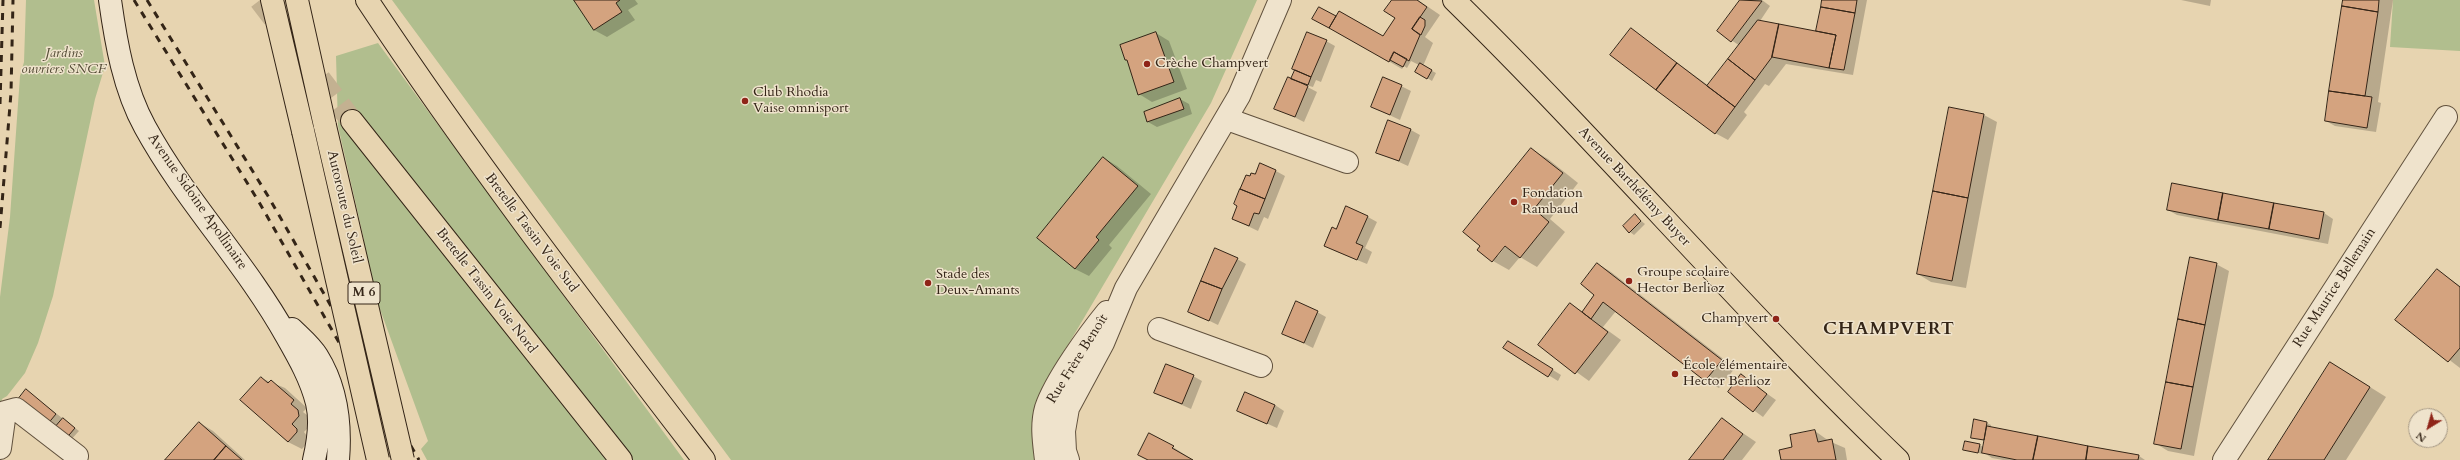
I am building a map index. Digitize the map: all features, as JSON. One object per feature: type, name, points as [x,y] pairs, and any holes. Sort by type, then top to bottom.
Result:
[{"type":"main road","name":"Autoroute du Soleil","points":[[272,0],[378,460]]},
{"type":"main road","name":"Autoroute du Soleil","points":[[297,0],[403,460]]},
{"type":"main road","name":"Bretelle Tassin Voie Sud","points":[[367,0],[429,94],[506,201],[704,460]]},
{"type":"main road","name":"Avenue Barthélémy Buyer","points":[[1454,0],[1514,59],[1789,352],[1898,460]]},
{"type":"main road","name":"Bretelle Tassin Voie Nord","points":[[352,121],[621,460]]},
{"type":"street","name":"Rue Frère Benoît","points":[[1068,460],[1065,451],[1064,431],[1068,408],[1102,343],[1126,288],[1240,96],[1280,0]]},
{"type":"street","name":"Avenue Sidoine Apollinaire","points":[[112,10],[127,82],[144,126],[170,168],[270,306],[317,356],[331,387],[340,432],[338,460]]},
{"type":"street","name":"Rue Maurice Bellemain","points":[[2224,460],[2446,117]]},
{"type":"street","points":[[1227,119],[1347,162]]},
{"type":"street","name":"Rue Frère Benoît","points":[[1046,460],[1043,433],[1046,408],[1057,386],[1093,329],[1126,288]]},
{"type":"street","name":"Avenue Sidoine Apollinaire","points":[[270,306],[307,374],[317,404],[318,429],[314,460]]},
{"type":"street","points":[[1159,329],[1261,366]]},
{"type":"street","points":[[0,448],[6,412],[16,409],[77,456]]},
{"type":"green space","name":"Jardins ouvriers SNCF","points":[[26,0],[94,0],[105,66],[95,99],[53,296],[38,343],[25,373],[7,396],[2,399],[0,410],[0,297],[10,217],[20,76],[24,62]]},
{"type":"green space","points":[[392,0],[1257,0],[1211,103],[1049,377],[1033,424],[1034,460],[731,460]]},
{"type":"green space","points":[[2393,0],[2460,0],[2460,51],[2390,47]]},
{"type":"green space","points":[[378,43],[684,460],[427,460],[421,449],[428,441],[361,257],[364,240],[338,126],[336,56]]},
{"type":"building","points":[[574,0],[620,0],[616,3],[622,12],[594,30]]},
{"type":"building","points":[[1392,0],[1417,0],[1427,7],[1412,29],[1420,35],[1409,61],[1394,52],[1389,62],[1329,28],[1339,11],[1383,36],[1395,18],[1384,11]]},
{"type":"building","points":[[1740,0],[1762,1],[1731,42],[1717,31]]},
{"type":"building","points":[[1822,0],[1857,0],[1855,13],[1821,7]]},
{"type":"building","points":[[2343,0],[2379,0],[2378,12],[2342,6]]},
{"type":"building","points":[[2342,6],[2378,12],[2365,96],[2329,91]]},
{"type":"building","points":[[1319,7],[1336,16],[1329,28],[1312,19]]},
{"type":"building","points":[[1821,7],[1855,13],[1844,70],[1829,68],[1836,35],[1816,31]]},
{"type":"building","points":[[1420,17],[1425,20],[1425,26],[1421,35],[1412,29]]},
{"type":"building","points":[[1758,20],[1779,24],[1772,57],[1755,80],[1728,59]]},
{"type":"building","points":[[1779,24],[1836,35],[1829,68],[1772,57]]},
{"type":"building","points":[[1631,28],[1677,63],[1656,90],[1610,55]]},
{"type":"building","name":"Crèche Champvert","points":[[1156,32],[1174,82],[1138,95],[1127,60],[1125,60],[1120,45]]},
{"type":"building","points":[[1307,32],[1327,40],[1311,77],[1292,69]]},
{"type":"building","points":[[1394,52],[1407,59],[1403,67],[1390,60]]},
{"type":"building","points":[[1728,59],[1755,80],[1735,107],[1707,86]]},
{"type":"building","points":[[1420,63],[1432,70],[1427,79],[1415,72]]},
{"type":"building","points":[[1677,63],[1735,107],[1715,134],[1656,90]]},
{"type":"building","points":[[1295,70],[1311,77],[1308,85],[1291,79]]},
{"type":"building","points":[[1288,77],[1308,86],[1295,117],[1274,109]]},
{"type":"building","points":[[1383,77],[1402,85],[1390,115],[1371,107]]},
{"type":"building","points":[[2329,91],[2372,97],[2367,128],[2325,121]]},
{"type":"building","points":[[1180,98],[1184,109],[1147,122],[1144,112]]},
{"type":"building","points":[[1949,107],[1984,114],[1968,198],[1933,191]]},
{"type":"building","points":[[1388,120],[1411,129],[1399,161],[1376,153]]},
{"type":"building","name":"Fondation Rambaud","points":[[1531,148],[1563,173],[1534,209],[1549,222],[1520,258],[1505,246],[1492,262],[1477,250],[1480,246],[1463,232]]},
{"type":"building","points":[[1103,157],[1138,186],[1096,237],[1099,240],[1075,269],[1037,238]]},
{"type":"building","points":[[1260,163],[1276,170],[1265,199],[1240,189],[1246,175],[1250,176],[1251,173],[1255,174]]},
{"type":"building","points":[[2172,183],[2223,193],[2218,220],[2167,210]]},
{"type":"building","points":[[1240,189],[1265,199],[1259,214],[1254,213],[1249,226],[1232,219],[1237,206],[1234,204]]},
{"type":"building","points":[[1933,191],[1968,198],[1952,281],[1917,274]]},
{"type":"building","points":[[2223,193],[2274,203],[2269,229],[2218,220]]},
{"type":"building","points":[[2274,203],[2324,212],[2319,239],[2269,229]]},
{"type":"building","points":[[1346,206],[1368,216],[1356,243],[1363,246],[1357,260],[1324,246],[1332,227],[1336,229]]},
{"type":"building","points":[[1635,214],[1641,221],[1629,233],[1623,226]]},
{"type":"building","points":[[1215,248],[1238,258],[1222,289],[1201,281]]},
{"type":"building","points":[[2190,257],[2217,263],[2205,325],[2178,319]]},
{"type":"building","points":[[1597,263],[1722,360],[1705,381],[1603,302],[1591,319],[1582,312],[1594,295],[1581,284]]},
{"type":"building","points":[[2437,269],[2460,287],[2460,348],[2448,362],[2395,320]]},
{"type":"building","points":[[1201,281],[1222,289],[1209,321],[1188,312]]},
{"type":"building","points":[[1296,301],[1318,311],[1304,343],[1282,334]]},
{"type":"building","points":[[1570,303],[1608,332],[1575,374],[1538,345]]},
{"type":"building","points":[[2178,319],[2205,325],[2193,387],[2166,382]]},
{"type":"building","points":[[1508,341],[1553,369],[1548,377],[1503,348]]},
{"type":"building","points":[[2330,362],[2370,387],[2324,460],[2268,460]]},
{"type":"building","points":[[1166,364],[1194,375],[1182,404],[1154,393]]},
{"type":"building","points":[[1741,374],[1767,394],[1753,412],[1728,392]]},
{"type":"building","points":[[261,377],[268,383],[271,380],[294,400],[291,404],[298,410],[299,416],[292,424],[297,429],[297,432],[288,442],[240,400]]},
{"type":"building","points":[[2166,382],[2193,387],[2181,449],[2154,444]]},
{"type":"building","points":[[26,389],[56,414],[46,426],[16,402]]},
{"type":"building","points":[[1245,392],[1275,405],[1267,424],[1237,411]]},
{"type":"building","points":[[63,418],[75,428],[64,441],[52,431]]},
{"type":"building","points":[[1722,418],[1743,434],[1723,460],[1689,460]]},
{"type":"building","points":[[1974,419],[1987,422],[1984,440],[1971,438]]},
{"type":"building","points":[[199,422],[226,446],[214,460],[165,460]]},
{"type":"building","points":[[1987,426],[2038,436],[2033,460],[2017,460],[1982,453]]},
{"type":"building","points":[[1815,430],[1818,442],[1832,439],[1836,460],[1781,460],[1779,450],[1792,447],[1790,435]]},
{"type":"building","points":[[1149,433],[1174,446],[1172,448],[1193,460],[1148,460],[1138,455]]},
{"type":"building","points":[[2038,436],[2088,446],[2086,460],[2033,460]]},
{"type":"building","points":[[1965,441],[1980,444],[1978,453],[1963,450]]},
{"type":"building","points":[[226,446],[242,460],[214,460]]},
{"type":"building","points":[[2088,446],[2139,455],[2138,460],[2086,460]]},
{"type":"tunnel","points":[[260,0],[352,121]]},
{"type":"railway","points":[[0,104],[3,0]]},
{"type":"railway","points":[[0,228],[11,93],[13,0]]},
{"type":"railway","points":[[134,0],[259,202],[406,460]]},
{"type":"railway","points":[[147,0],[268,196],[419,460]]},
{"type":"place","name":"Crèche Champvert","points":[[1147,64]]},
{"type":"place","name":"Club Rhodia Vaise omnisport","points":[[745,101]]},
{"type":"place","name":"Fondation Rambaud","points":[[1514,202]]},
{"type":"place","name":"Groupe scolaire Hector Berlioz","points":[[1629,281]]},
{"type":"place","name":"Stade des Deux-Amants","points":[[928,283]]},
{"type":"place","name":"Champvert","points":[[1776,319]]},
{"type":"place","name":"École élémentaire Hector Berlioz","points":[[1675,374]]},
{"type":"district","name":"CHAMPVERT","points":[[1889,330]]}]
